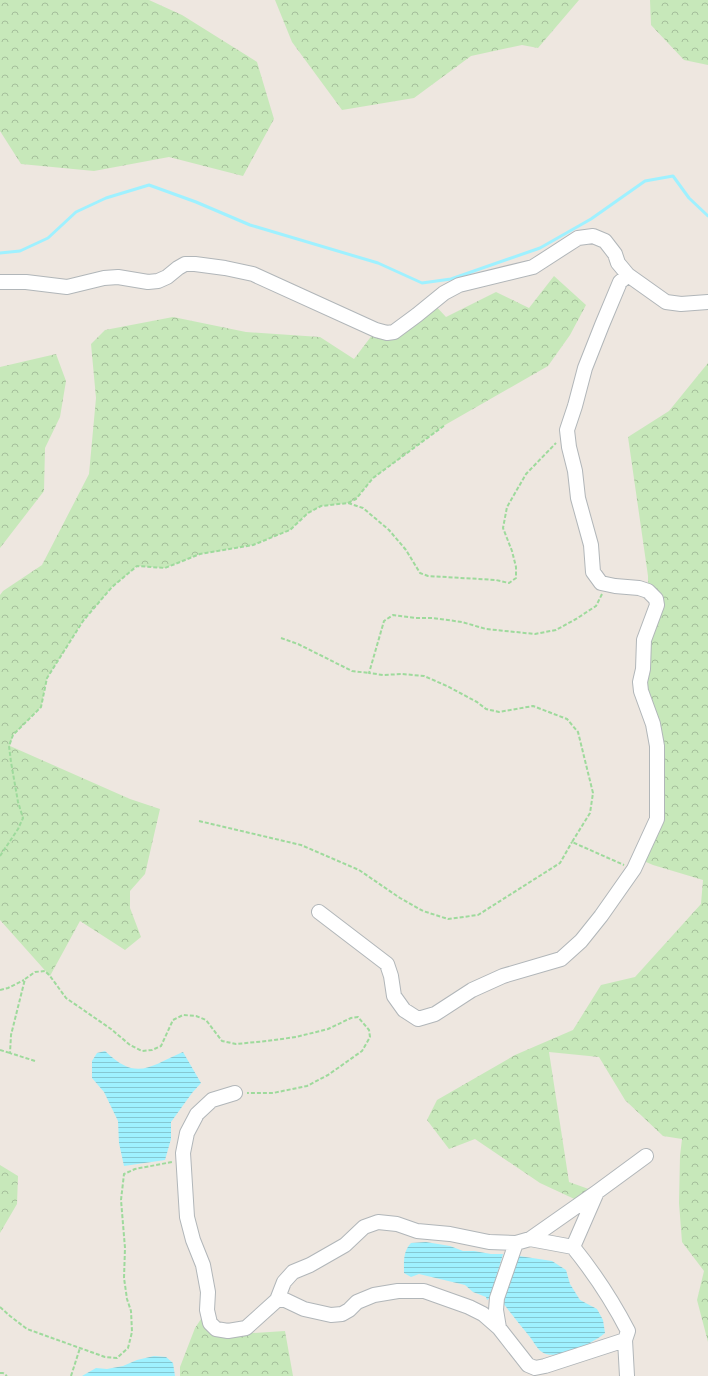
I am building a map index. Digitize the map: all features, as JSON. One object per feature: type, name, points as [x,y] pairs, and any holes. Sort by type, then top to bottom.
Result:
[{"type":"street","points":[[0,282],[26,282],[67,287],[104,278],[118,278],[148,282],[167,277],[185,264],[195,264],[253,274],[376,330],[387,333],[394,332],[417,316],[444,293],[459,285],[533,267],[578,238],[593,236],[606,240],[615,254],[618,263],[628,275],[666,302],[681,304],[708,302]]},
{"type":"street","points":[[319,912],[387,964],[391,976],[394,996],[404,1010],[418,1018],[435,1014],[472,990],[503,976],[561,959],[581,941],[601,916],[634,869],[657,819],[657,746],[653,724],[641,691],[640,682],[643,669],[644,640],[657,605],[656,599],[648,592],[639,588],[601,583],[593,572],[590,545],[578,498],[567,430],[585,368],[620,282],[628,275]]},
{"type":"street","points":[[235,1093],[212,1100],[197,1114],[187,1133],[183,1153],[187,1217],[193,1240],[203,1265],[208,1292],[207,1310],[210,1323],[216,1329],[228,1331],[246,1328],[277,1300],[284,1282],[293,1272],[310,1265],[345,1245],[364,1227],[378,1222],[397,1224],[417,1231],[450,1234],[489,1242],[516,1243],[530,1239],[646,1156]]},
{"type":"street","points":[[574,1247],[597,1192]]},
{"type":"street","points":[[530,1239],[574,1247],[606,1293],[628,1331],[625,1340],[627,1376]]},
{"type":"street","points":[[499,1328],[496,1310],[497,1298],[516,1243]]},
{"type":"street","points":[[277,1300],[285,1300],[304,1309],[331,1314],[342,1314],[349,1310],[357,1302],[374,1295],[398,1291],[424,1291],[474,1309],[483,1314],[499,1328],[528,1365],[535,1368],[625,1340]]},
{"type":"path","points":[[0,856],[18,830],[23,818],[18,802],[11,762],[10,746],[13,735],[41,707],[46,678],[83,621],[112,587],[137,566],[165,568],[200,554],[254,545],[290,530],[308,512],[320,506],[348,503],[356,499],[373,478],[445,425]]},
{"type":"path","points":[[348,503],[362,508],[389,530],[406,550],[420,573],[428,576],[496,580],[509,583],[516,578],[516,567],[512,551],[503,528],[507,507],[526,474],[567,430]]},
{"type":"path","points":[[369,673],[384,622],[393,615],[416,618],[433,618],[462,622],[486,629],[535,634],[556,630],[596,606],[602,594],[601,583]]},
{"type":"path","points":[[199,821],[301,845],[359,870],[400,898],[423,911],[448,919],[478,916],[560,863],[590,813],[593,793],[578,732],[567,719],[533,706],[499,712],[486,709],[477,702],[447,686],[424,676],[402,674],[383,675],[352,671],[298,644],[281,638]]},
{"type":"path","points":[[572,842],[634,869]]},
{"type":"path","points":[[0,990],[8,988],[35,972],[45,971],[66,998],[111,1029],[130,1045],[142,1051],[152,1050],[161,1046],[173,1020],[183,1015],[196,1016],[206,1020],[222,1041],[236,1044],[296,1037],[328,1029],[351,1018],[358,1017],[369,1030],[370,1037],[362,1051],[328,1075],[307,1086],[273,1092],[235,1093]]},
{"type":"path","points":[[10,1053],[11,1034],[25,979]]},
{"type":"path","points":[[0,1050],[35,1061]]},
{"type":"path","points":[[0,1307],[26,1329],[105,1357],[117,1358],[128,1348],[132,1332],[131,1311],[127,1299],[124,1278],[125,1248],[121,1200],[124,1174],[135,1169],[183,1160]]},
{"type":"path","points":[[71,1376],[80,1348]]},
{"type":"path","points":[[0,1373],[7,1376]]},
{"type":"green space","points":[[0,0],[149,0],[182,15],[257,62],[274,119],[243,176],[169,157],[94,171],[21,164],[0,131]]},
{"type":"green space","points":[[275,0],[579,0],[538,48],[522,45],[471,56],[414,98],[342,110],[292,42]]},
{"type":"green space","points":[[650,0],[708,0],[708,65],[684,60],[651,25]]},
{"type":"green space","points":[[554,276],[586,305],[570,335],[548,366],[445,425],[373,478],[356,499],[348,503],[321,506],[308,513],[290,530],[253,545],[200,554],[165,568],[137,566],[112,587],[83,621],[47,678],[41,707],[13,735],[10,746],[130,799],[160,809],[145,874],[130,891],[130,908],[141,937],[125,950],[80,921],[50,976],[0,920],[0,595],[3,591],[42,565],[89,474],[96,398],[91,344],[105,330],[173,317],[246,332],[320,337],[354,359],[376,330],[387,333],[432,302],[446,317],[496,292],[529,308]]},
{"type":"green space","points":[[56,354],[66,381],[60,417],[45,448],[44,491],[0,548],[0,367]]},
{"type":"green space","points":[[708,363],[708,1342],[697,1300],[704,1271],[682,1242],[679,1203],[680,1156],[682,1139],[663,1136],[625,1100],[599,1057],[549,1052],[569,1182],[597,1192],[583,1203],[540,1183],[475,1139],[449,1149],[427,1120],[437,1100],[515,1055],[573,1030],[601,985],[635,977],[701,904],[703,880],[653,865],[639,859],[657,819],[658,785],[644,700],[652,618],[648,591],[648,576],[628,437],[669,411]]},
{"type":"green space","points":[[0,1165],[18,1176],[17,1204],[0,1233]]},
{"type":"green space","points":[[207,1310],[210,1323],[246,1328],[252,1333],[285,1331],[293,1376],[180,1376],[180,1367],[195,1328]]},
{"type":"water","points":[[105,1051],[116,1061],[135,1069],[152,1066],[183,1052],[201,1083],[171,1122],[171,1139],[165,1160],[124,1166],[119,1143],[118,1121],[104,1092],[92,1078],[92,1061],[97,1053]]},
{"type":"water","points":[[426,1242],[450,1246],[463,1251],[503,1254],[490,1298],[487,1300],[486,1297],[473,1292],[465,1285],[419,1274],[411,1277],[404,1273],[404,1257],[408,1246],[411,1243]]},
{"type":"water","points":[[519,1256],[552,1261],[566,1270],[570,1284],[580,1300],[597,1309],[603,1320],[605,1333],[584,1346],[565,1353],[556,1355],[540,1351],[503,1303]]},
{"type":"water","points":[[154,1356],[166,1357],[173,1363],[175,1376],[82,1376],[96,1368],[107,1369],[123,1366],[137,1360]]},
{"type":"waterway","points":[[0,253],[20,251],[48,238],[76,212],[106,198],[149,185],[196,202],[250,225],[378,263],[422,283],[451,279],[540,248],[591,219],[645,181],[673,176],[689,198],[708,216]]}]
